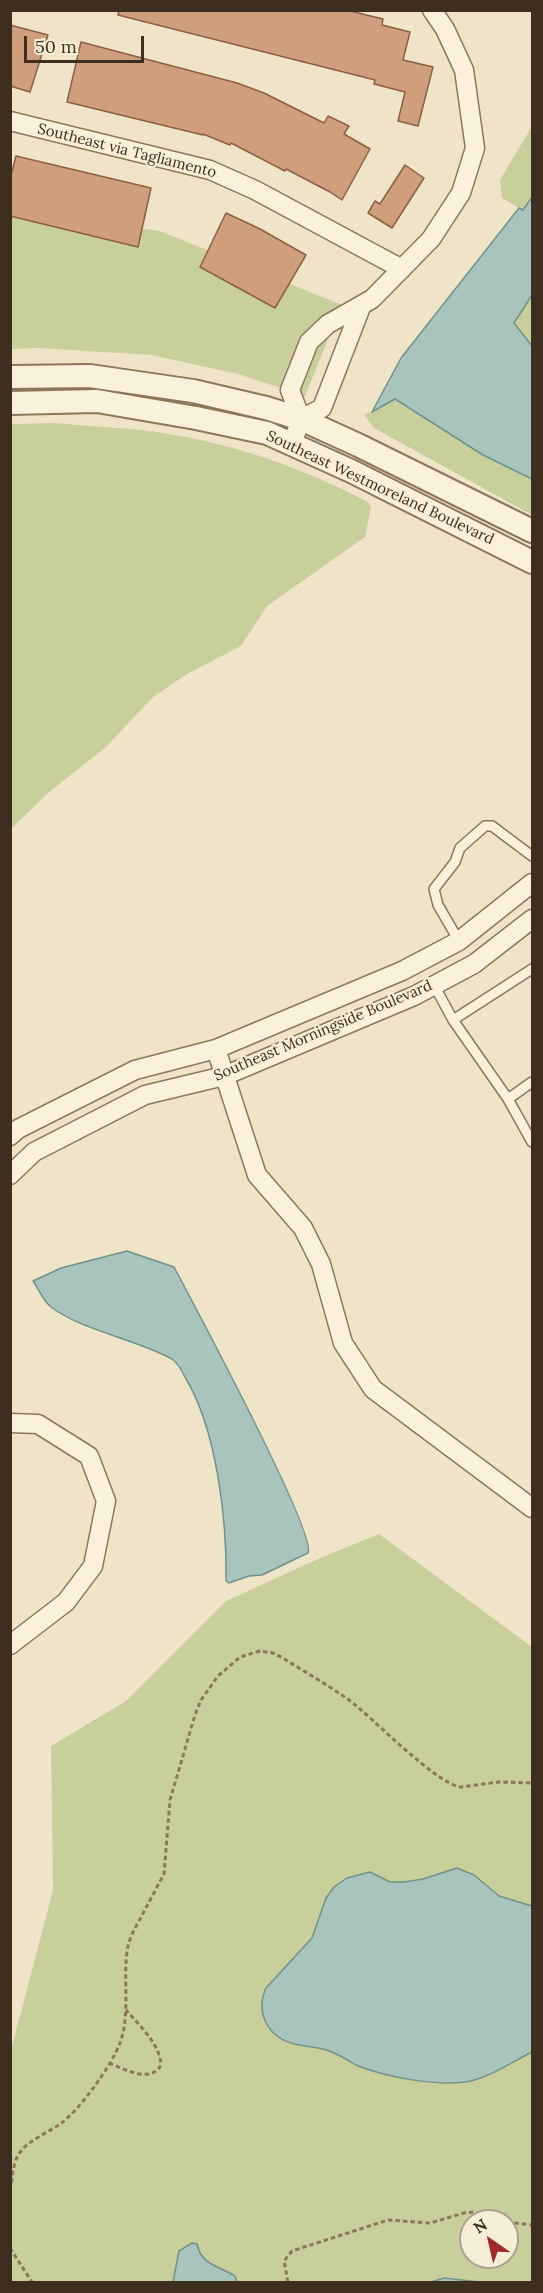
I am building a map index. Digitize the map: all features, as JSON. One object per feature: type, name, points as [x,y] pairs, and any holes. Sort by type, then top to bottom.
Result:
[{"type":"street","points":[[292,444],[301,419],[290,390],[309,342],[328,324],[372,299],[431,239],[461,193],[475,148],[464,70],[445,29],[432,10]]},
{"type":"street","name":"Southeast via Tagliamento","points":[[10,121],[210,170],[255,190],[402,269]]},
{"type":"street","points":[[301,419],[322,408],[361,307]]},
{"type":"street","name":"Southeast Westmoreland Boulevard","points":[[10,376],[90,376],[193,391],[301,419],[532,531]]},
{"type":"street","name":"Southeast Westmoreland Boulevard","points":[[10,403],[97,401],[267,433],[532,561]]},
{"type":"street","name":"Southeast Morningside Boulevard","points":[[14,1133],[135,1070],[216,1049],[402,971],[459,941],[532,883]]},
{"type":"street","name":"Southeast Morningside Boulevard","points":[[10,1175],[34,1152],[145,1095],[224,1076],[414,996],[474,964],[532,919]]},
{"type":"street","points":[[423,960],[434,985]]},
{"type":"street","points":[[216,1049],[257,1175],[303,1228],[321,1264],[343,1343],[373,1389],[532,1508]]},
{"type":"street","points":[[14,1133],[34,1152]]},
{"type":"street","points":[[10,1423],[38,1424],[89,1456],[106,1501],[93,1566],[66,1602],[10,1645]]},
{"type":"lane","points":[[459,941],[438,905],[434,888],[455,862],[460,848],[485,826],[492,826],[532,856]]},
{"type":"lane","points":[[453,1020],[532,969]]},
{"type":"lane","points":[[434,985],[453,1020],[508,1100],[532,1142]]},
{"type":"lane","points":[[508,1100],[532,1082]]},
{"type":"path","points":[[10,2190],[19,2154],[30,2143],[71,2116],[109,2063],[120,2043],[130,1936],[164,1874],[170,1800],[195,1715],[209,1687],[225,1668],[240,1657],[260,1651],[273,1653],[348,1700],[454,1786],[508,1781],[532,1783]]},
{"type":"path","points":[[109,2063],[147,2075],[156,2072],[161,2065],[154,2045],[124,2009]]},
{"type":"path","points":[[288,2283],[284,2261],[292,2251],[379,2222],[394,2219],[436,2223],[459,2215]]},
{"type":"path","points":[[10,2248],[32,2283]]},
{"type":"green space","points":[[532,126],[532,197],[523,210],[502,198],[500,180]]},
{"type":"green space","points":[[10,212],[160,231],[342,305],[305,396],[238,374],[151,355],[39,348],[11,349]]},
{"type":"green space","points":[[532,295],[532,346],[514,323]]},
{"type":"green space","points":[[394,399],[483,455],[532,479],[532,515],[374,428],[364,415]]},
{"type":"green space","points":[[55,423],[126,428],[220,445],[296,469],[368,502],[371,507],[365,537],[267,606],[241,646],[187,674],[153,697],[106,747],[48,793],[11,829],[11,424]]},
{"type":"green space","points":[[379,1534],[532,1647],[532,2282],[11,2282],[11,2050],[53,1890],[51,1746],[126,1701],[226,1601]]},
{"type":"water","points":[[532,197],[532,295],[514,323],[532,346],[532,479],[483,455],[395,399],[372,412],[401,358],[519,208],[523,210]]},
{"type":"water","points":[[127,1251],[174,1267],[274,1463],[306,1537],[308,1553],[262,1575],[249,1576],[229,1583],[226,1581],[225,1531],[218,1476],[205,1423],[196,1398],[180,1367],[172,1359],[158,1352],[94,1329],[64,1315],[48,1305],[33,1281],[61,1268]]},
{"type":"water","points":[[457,1868],[474,1875],[499,1896],[532,1906],[532,2052],[475,2080],[453,2083],[425,2082],[396,2077],[358,2066],[329,2051],[285,2041],[271,2030],[263,2015],[263,1997],[266,1988],[312,1938],[326,1898],[334,1887],[347,1878],[370,1872],[390,1882],[404,1882],[423,1879]]},
{"type":"water","points":[[192,2243],[197,2244],[199,2251],[207,2261],[235,2276],[237,2282],[173,2282],[179,2251]]},
{"type":"water","points":[[444,2278],[479,2282],[431,2282]]},
{"type":"building","points":[[119,10],[346,10],[383,19],[382,25],[410,32],[403,60],[433,67],[418,126],[398,121],[405,92],[374,84],[375,80],[118,15]]},
{"type":"building","points":[[10,25],[48,35],[30,92],[10,86]]},
{"type":"building","points":[[81,42],[237,83],[264,93],[324,123],[328,116],[349,126],[344,134],[370,149],[342,200],[286,169],[285,171],[231,143],[230,145],[203,134],[67,102]]},
{"type":"building","points":[[16,156],[151,188],[138,247],[10,216],[10,179]]},
{"type":"building","points":[[405,165],[424,178],[392,228],[368,213],[375,201],[380,204]]},
{"type":"building","points":[[226,213],[306,255],[275,308],[200,267]]}]
